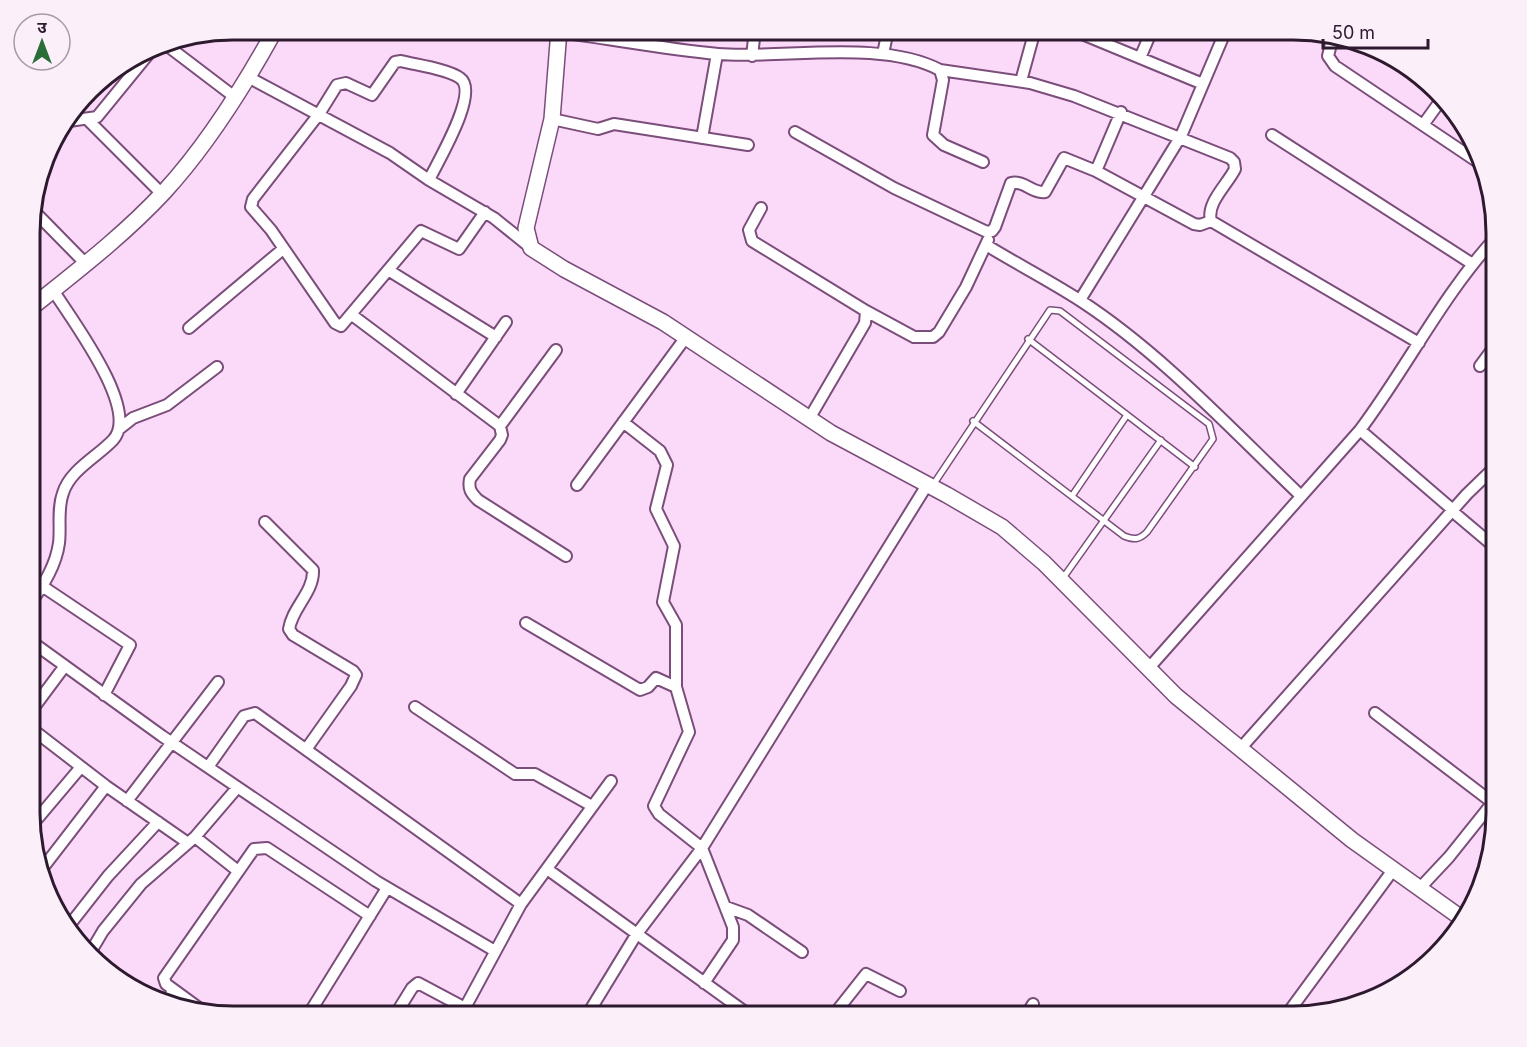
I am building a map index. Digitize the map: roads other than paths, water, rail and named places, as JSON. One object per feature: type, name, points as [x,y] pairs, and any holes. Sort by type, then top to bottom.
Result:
[{"type":"street","points":[[40,300],[86,264],[162,194],[191,161],[236,98],[269,41]]},
{"type":"street","points":[[531,248],[526,228],[552,119],[558,41]]},
{"type":"street","points":[[644,41],[717,54],[752,56],[883,54],[940,70],[1021,81],[1120,112],[1181,136],[1234,162],[1232,175],[1211,206],[1209,214],[1211,221],[1419,343]]},
{"type":"street","points":[[752,56],[754,41]]},
{"type":"street","points":[[883,54],[886,41]]},
{"type":"street","points":[[1021,81],[1032,41]]},
{"type":"street","points":[[1099,41],[1203,84]]},
{"type":"street","points":[[1140,58],[1147,41]]},
{"type":"street","points":[[1080,300],[1146,197],[1181,136],[1221,41]]},
{"type":"street","points":[[1330,44],[1328,49],[1331,62],[1471,157]]},
{"type":"street","points":[[174,50],[236,98]]},
{"type":"street","points":[[702,138],[717,54]]},
{"type":"street","points":[[429,180],[468,93],[461,78],[401,61],[394,62],[372,95],[340,83],[253,200],[251,207],[271,230],[338,326],[345,325],[421,231],[426,231],[455,249],[461,248],[485,212]]},
{"type":"street","points":[[77,121],[97,117],[141,64]]},
{"type":"street","points":[[940,70],[943,80],[933,135],[944,145],[983,162]]},
{"type":"street","points":[[248,77],[390,153],[429,180],[485,212],[531,248],[686,337],[809,418],[1002,527],[1061,581],[1148,669],[1240,749],[1393,870],[1457,915]]},
{"type":"street","points":[[1423,125],[1437,105]]},
{"type":"street","points":[[1096,171],[1120,112]]},
{"type":"street","points":[[552,119],[598,129],[614,124],[748,145]]},
{"type":"street","points":[[88,120],[162,194]]},
{"type":"street","points":[[795,132],[926,204],[981,230],[992,231]]},
{"type":"street","points":[[1272,135],[1471,263]]},
{"type":"street","points":[[761,208],[750,230],[752,241],[866,311],[914,337],[933,337],[939,332],[966,287],[1011,183],[1019,182],[1038,192],[1045,192],[1064,158],[1096,171],[1194,224],[1200,225],[1211,221]]},
{"type":"street","points":[[41,218],[86,264]]},
{"type":"street","points":[[986,245],[1080,300],[1118,328],[1176,378],[1300,495]]},
{"type":"street","points":[[1148,669],[1360,430],[1392,388],[1440,308],[1471,263],[1486,247]]},
{"type":"street","points":[[189,328],[283,249]]},
{"type":"street","points":[[388,270],[496,337]]},
{"type":"street","points":[[53,290],[116,396],[121,413],[115,439],[69,480],[63,492],[59,545],[54,564],[42,586],[130,645],[104,695]]},
{"type":"street","points":[[809,418],[865,323],[866,311]]},
{"type":"street","points":[[352,315],[500,426],[502,435],[500,440],[470,479],[471,493],[478,500],[566,556]]},
{"type":"street","points":[[456,394],[506,322]]},
{"type":"street","points":[[577,486],[686,337]]},
{"type":"street","points":[[500,426],[556,350]]},
{"type":"street","points":[[1480,366],[1486,358]]},
{"type":"street","points":[[119,429],[133,418],[167,405],[217,367]]},
{"type":"street","points":[[623,422],[660,451],[667,465],[656,509],[674,546],[663,602],[676,625],[676,687],[689,732],[654,806],[659,814],[702,848],[733,927],[733,940],[704,983]]},
{"type":"street","points":[[1360,430],[1486,539]]},
{"type":"street","points":[[1240,749],[1453,510],[1486,476]]},
{"type":"street","points":[[596,1006],[636,935],[702,848],[929,487]]},
{"type":"street","points":[[265,522],[313,570],[310,584],[290,621],[293,635],[356,675],[351,686],[307,748]]},
{"type":"street","points":[[526,623],[640,690],[645,690],[656,678],[676,687]]},
{"type":"street","points":[[41,649],[237,788],[387,888],[495,951]]},
{"type":"street","points":[[41,698],[64,667]]},
{"type":"street","points":[[127,801],[218,682]]},
{"type":"street","points":[[415,707],[515,774],[535,774],[592,806]]},
{"type":"street","points":[[208,767],[249,712],[270,722],[307,748],[521,904]]},
{"type":"street","points":[[1375,713],[1486,795]]},
{"type":"street","points":[[41,736],[127,801],[238,871]]},
{"type":"street","points":[[41,814],[81,767]]},
{"type":"street","points":[[465,1006],[521,904],[611,781]]},
{"type":"street","points":[[47,863],[106,786]]},
{"type":"street","points":[[94,947],[103,931],[141,884],[192,840],[237,788]]},
{"type":"street","points":[[1419,889],[1486,813]]},
{"type":"street","points":[[73,921],[108,876],[158,822]]},
{"type":"street","points":[[189,1001],[166,984],[165,972],[254,849],[267,848],[370,916]]},
{"type":"street","points":[[547,869],[736,1006]]},
{"type":"street","points":[[1293,1006],[1393,870]]},
{"type":"street","points":[[314,1006],[387,888]]},
{"type":"street","points":[[726,907],[748,915],[802,952]]},
{"type":"street","points":[[841,1006],[866,974],[900,991]]},
{"type":"street","points":[[401,1006],[412,988],[418,983],[453,1006]]},
{"type":"street","points":[[170,995],[174,990]]},
{"type":"lane","points":[[929,487],[973,421],[1028,339],[1050,310],[1060,311],[1209,424],[1213,439],[1141,538],[1133,540],[1105,522],[973,421]]},
{"type":"lane","points":[[1028,339],[1195,466]]},
{"type":"lane","points":[[1072,496],[1127,414]]},
{"type":"lane","points":[[1061,581],[1161,440]]}]
